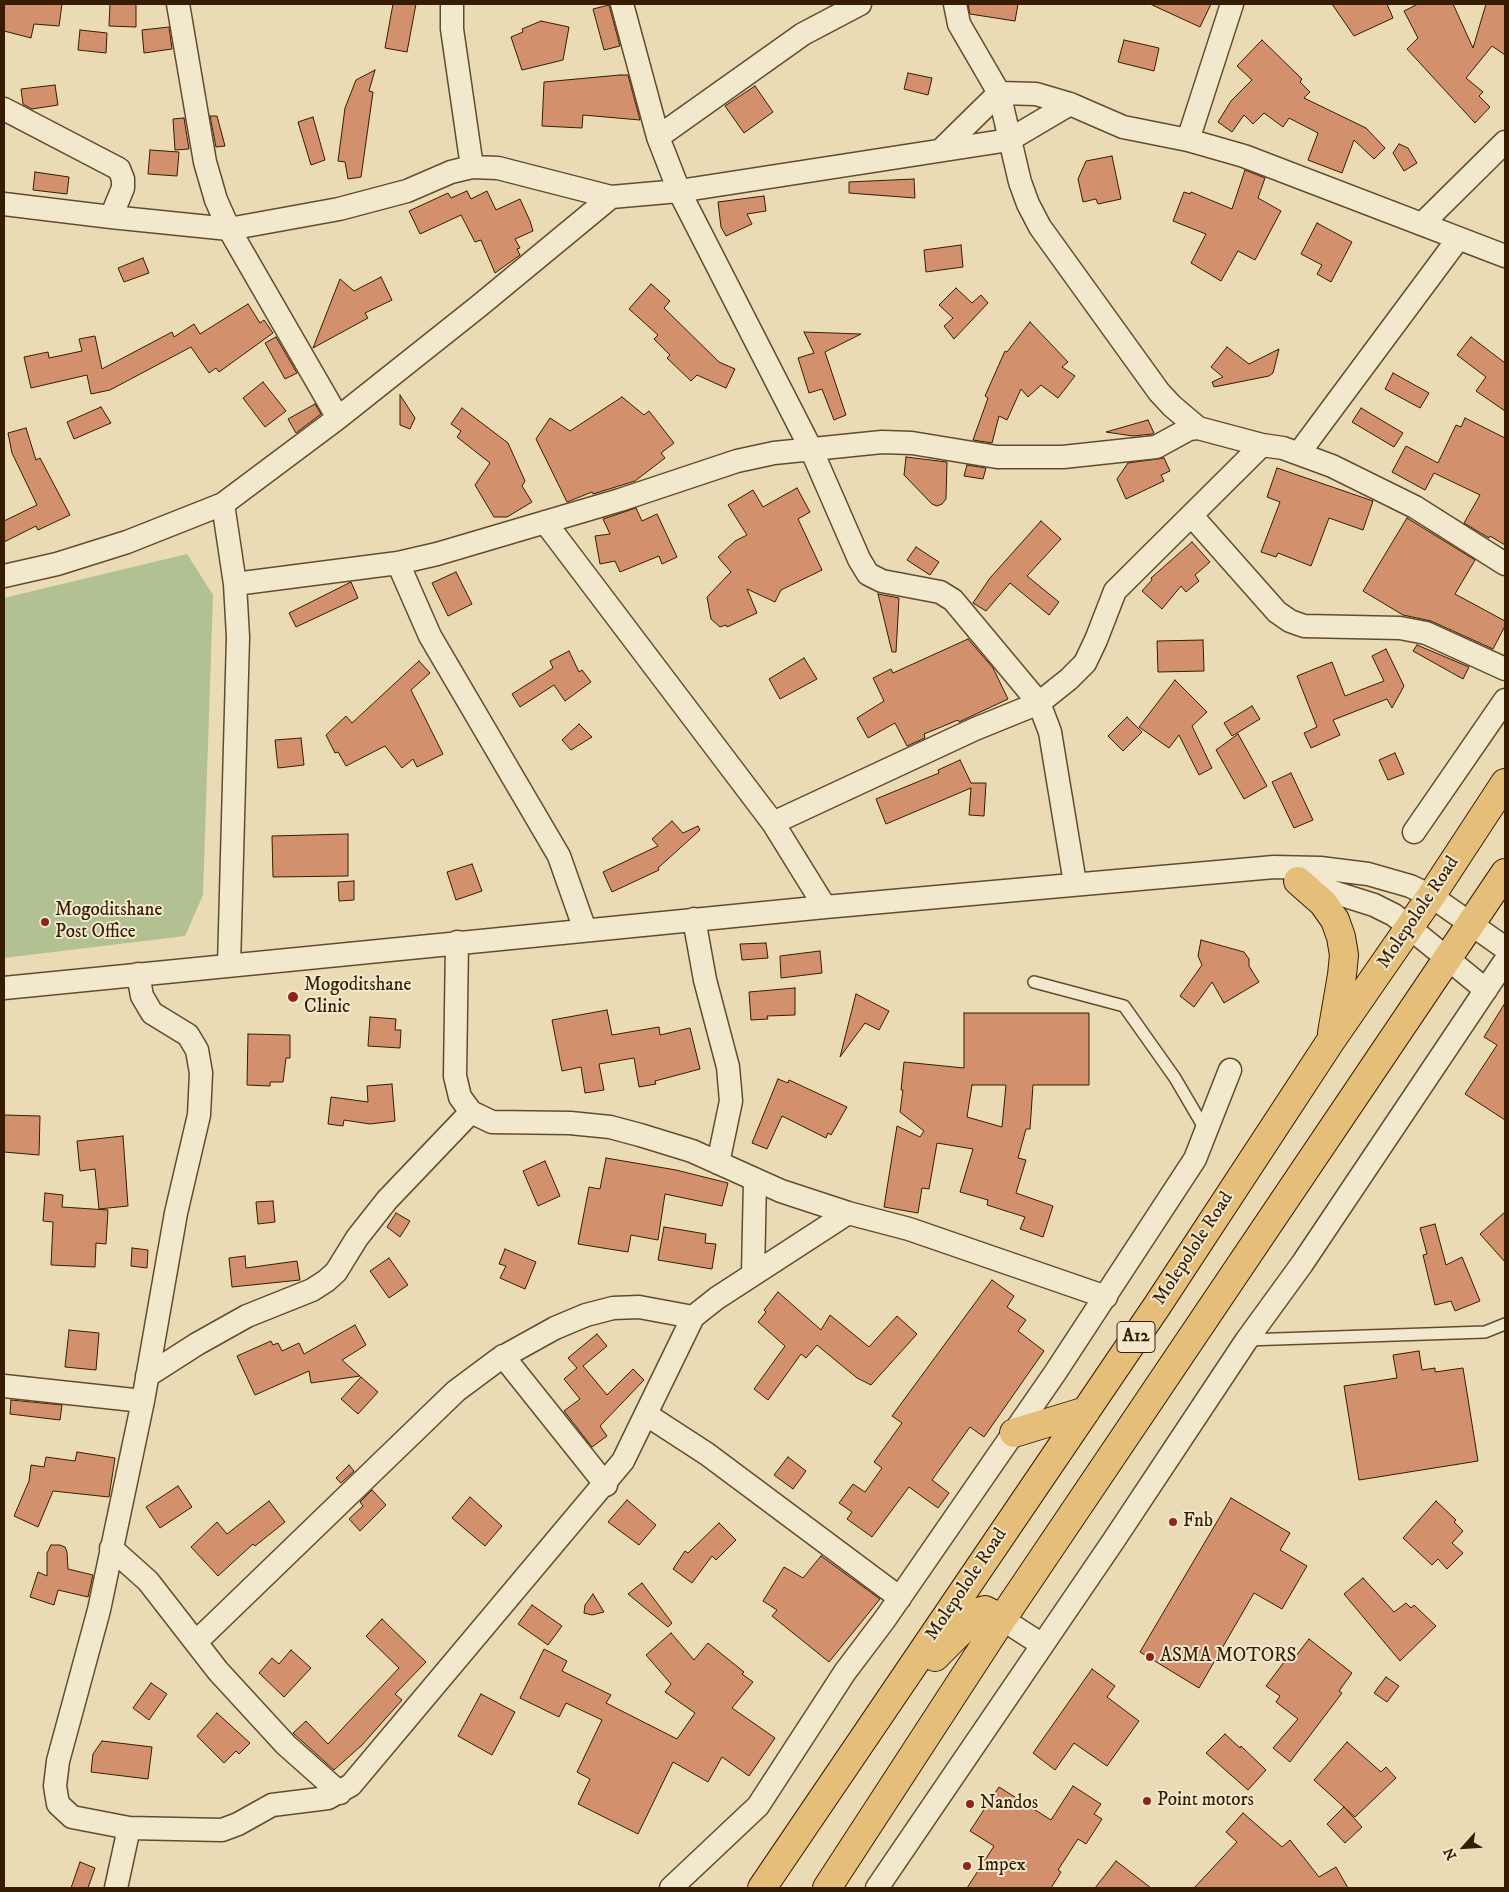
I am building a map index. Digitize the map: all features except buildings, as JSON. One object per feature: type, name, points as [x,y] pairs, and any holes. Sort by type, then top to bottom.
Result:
[{"type":"main road","name":"Molepolole Road","points":[[762,1888],[1086,1411],[1330,1042],[1431,896],[1505,783]]},
{"type":"main road","name":"A12","points":[[827,1888],[1002,1619],[1505,873]]},
{"type":"main road","points":[[1298,881],[1323,903],[1335,920],[1342,937],[1344,955],[1342,975],[1330,1042]]},
{"type":"main road","points":[[1014,1433],[1086,1411]]},
{"type":"main road","points":[[900,1683],[931,1662],[976,1614],[985,1610],[1002,1619]]},
{"type":"street","points":[[178,4],[205,162],[216,200],[229,229],[338,418]]},
{"type":"street","points":[[452,4],[452,29],[472,167]]},
{"type":"street","points":[[622,4],[658,137],[679,191],[811,449],[859,559],[868,574],[882,581],[940,592],[952,600],[1039,703],[1050,732],[1075,883]]},
{"type":"street","points":[[658,137],[804,34],[860,4]]},
{"type":"street","points":[[955,4],[959,24],[999,93],[1009,140],[1028,204],[1040,227],[1159,392],[1172,406],[1198,428],[1262,445],[1283,448],[1332,466],[1402,500],[1505,564]]},
{"type":"street","points":[[1188,140],[1232,4]]},
{"type":"street","points":[[942,149],[999,93],[1036,94],[1070,104],[1123,127],[1188,140],[1244,156],[1505,256]]},
{"type":"street","points":[[4,204],[229,229],[339,209],[407,191],[451,172],[472,167],[498,168],[611,197],[679,191],[1009,140],[1070,104]]},
{"type":"street","points":[[4,109],[118,169],[123,179],[124,188],[111,217]]},
{"type":"street","points":[[1422,224],[1505,142]]},
{"type":"street","points":[[4,576],[57,564],[118,545],[222,504],[338,418],[479,306],[611,197]]},
{"type":"street","points":[[1298,453],[1458,239]]},
{"type":"street","points":[[235,584],[398,563],[620,500],[737,461],[774,453],[882,442],[912,443],[997,457],[1064,457],[1156,447],[1189,430],[1198,428]]},
{"type":"street","points":[[772,823],[975,729],[1039,703],[1069,679],[1085,663],[1115,591],[1262,445]]},
{"type":"street","points":[[222,504],[235,584],[238,637],[229,965]]},
{"type":"street","points":[[1192,516],[1277,612],[1290,621],[1304,626],[1400,628],[1426,633],[1505,669]]},
{"type":"street","points":[[545,522],[772,823],[825,907]]},
{"type":"street","points":[[398,563],[430,636],[559,856],[585,930]]},
{"type":"street","points":[[1414,832],[1505,700]]},
{"type":"street","points":[[4,988],[457,942],[1075,883],[1256,870],[1274,867],[1320,868],[1368,874],[1410,886],[1431,896],[1505,948]]},
{"type":"street","points":[[1256,870],[1374,905],[1410,926],[1486,990]]},
{"type":"street","points":[[694,920],[704,980],[728,1067],[731,1101],[718,1163]]},
{"type":"street","points":[[457,942],[455,1076],[460,1097],[471,1112],[492,1122],[570,1123],[610,1127],[692,1151],[781,1191],[848,1213],[909,1229],[1106,1297]]},
{"type":"street","points":[[877,1888],[1041,1644],[1114,1540],[1246,1340],[1302,1264],[1505,961]]},
{"type":"street","points":[[138,974],[142,996],[152,1013],[188,1035],[197,1050],[201,1073],[199,1114],[176,1213],[143,1402],[99,1610],[58,1760],[55,1786],[58,1804],[72,1817],[130,1828],[182,1831],[222,1830],[238,1824],[272,1805],[328,1798],[340,1793],[351,1785],[606,1485],[624,1461],[693,1317],[717,1298],[848,1213]]},
{"type":"street","points":[[671,1888],[758,1806],[845,1672],[900,1598],[1014,1433],[1106,1297],[1196,1158],[1230,1070]]},
{"type":"street","points":[[147,1376],[197,1344],[247,1316],[312,1290],[326,1281],[336,1272],[356,1238],[387,1200],[471,1112]]},
{"type":"street","points":[[753,1274],[755,1180]]},
{"type":"street","points":[[196,1642],[456,1391],[503,1356],[555,1328],[586,1315],[613,1308],[638,1307],[693,1317]]},
{"type":"street","points":[[503,1356],[606,1485]]},
{"type":"street","points":[[4,1386],[143,1402]]},
{"type":"street","points":[[647,1415],[715,1460],[900,1598]]},
{"type":"street","points":[[111,1548],[148,1581],[218,1671],[286,1745],[340,1793]]},
{"type":"street","points":[[1002,1619],[1041,1644]]},
{"type":"street","points":[[116,1888],[130,1828]]},
{"type":"lane","points":[[1034,982],[1124,1006],[1175,1078],[1207,1132]]},
{"type":"lane","points":[[1246,1340],[1484,1332],[1505,1324]]},
{"type":"green space","points":[[187,554],[213,595],[203,895],[185,936],[4,958],[4,598]]},
{"type":"place","name":"Mogoditshane Post Office","points":[[45,922]]},
{"type":"place","name":"Mogoditshane Clinic","points":[[293,997]]},
{"type":"place","name":"Fnb","points":[[1173,1522]]},
{"type":"place","name":"ASMA MOTORS","points":[[1150,1657]]},
{"type":"place","name":"Point motors","points":[[1147,1801]]},
{"type":"place","name":"Nandos","points":[[970,1804]]},
{"type":"place","name":"Impex","points":[[967,1866]]}]
